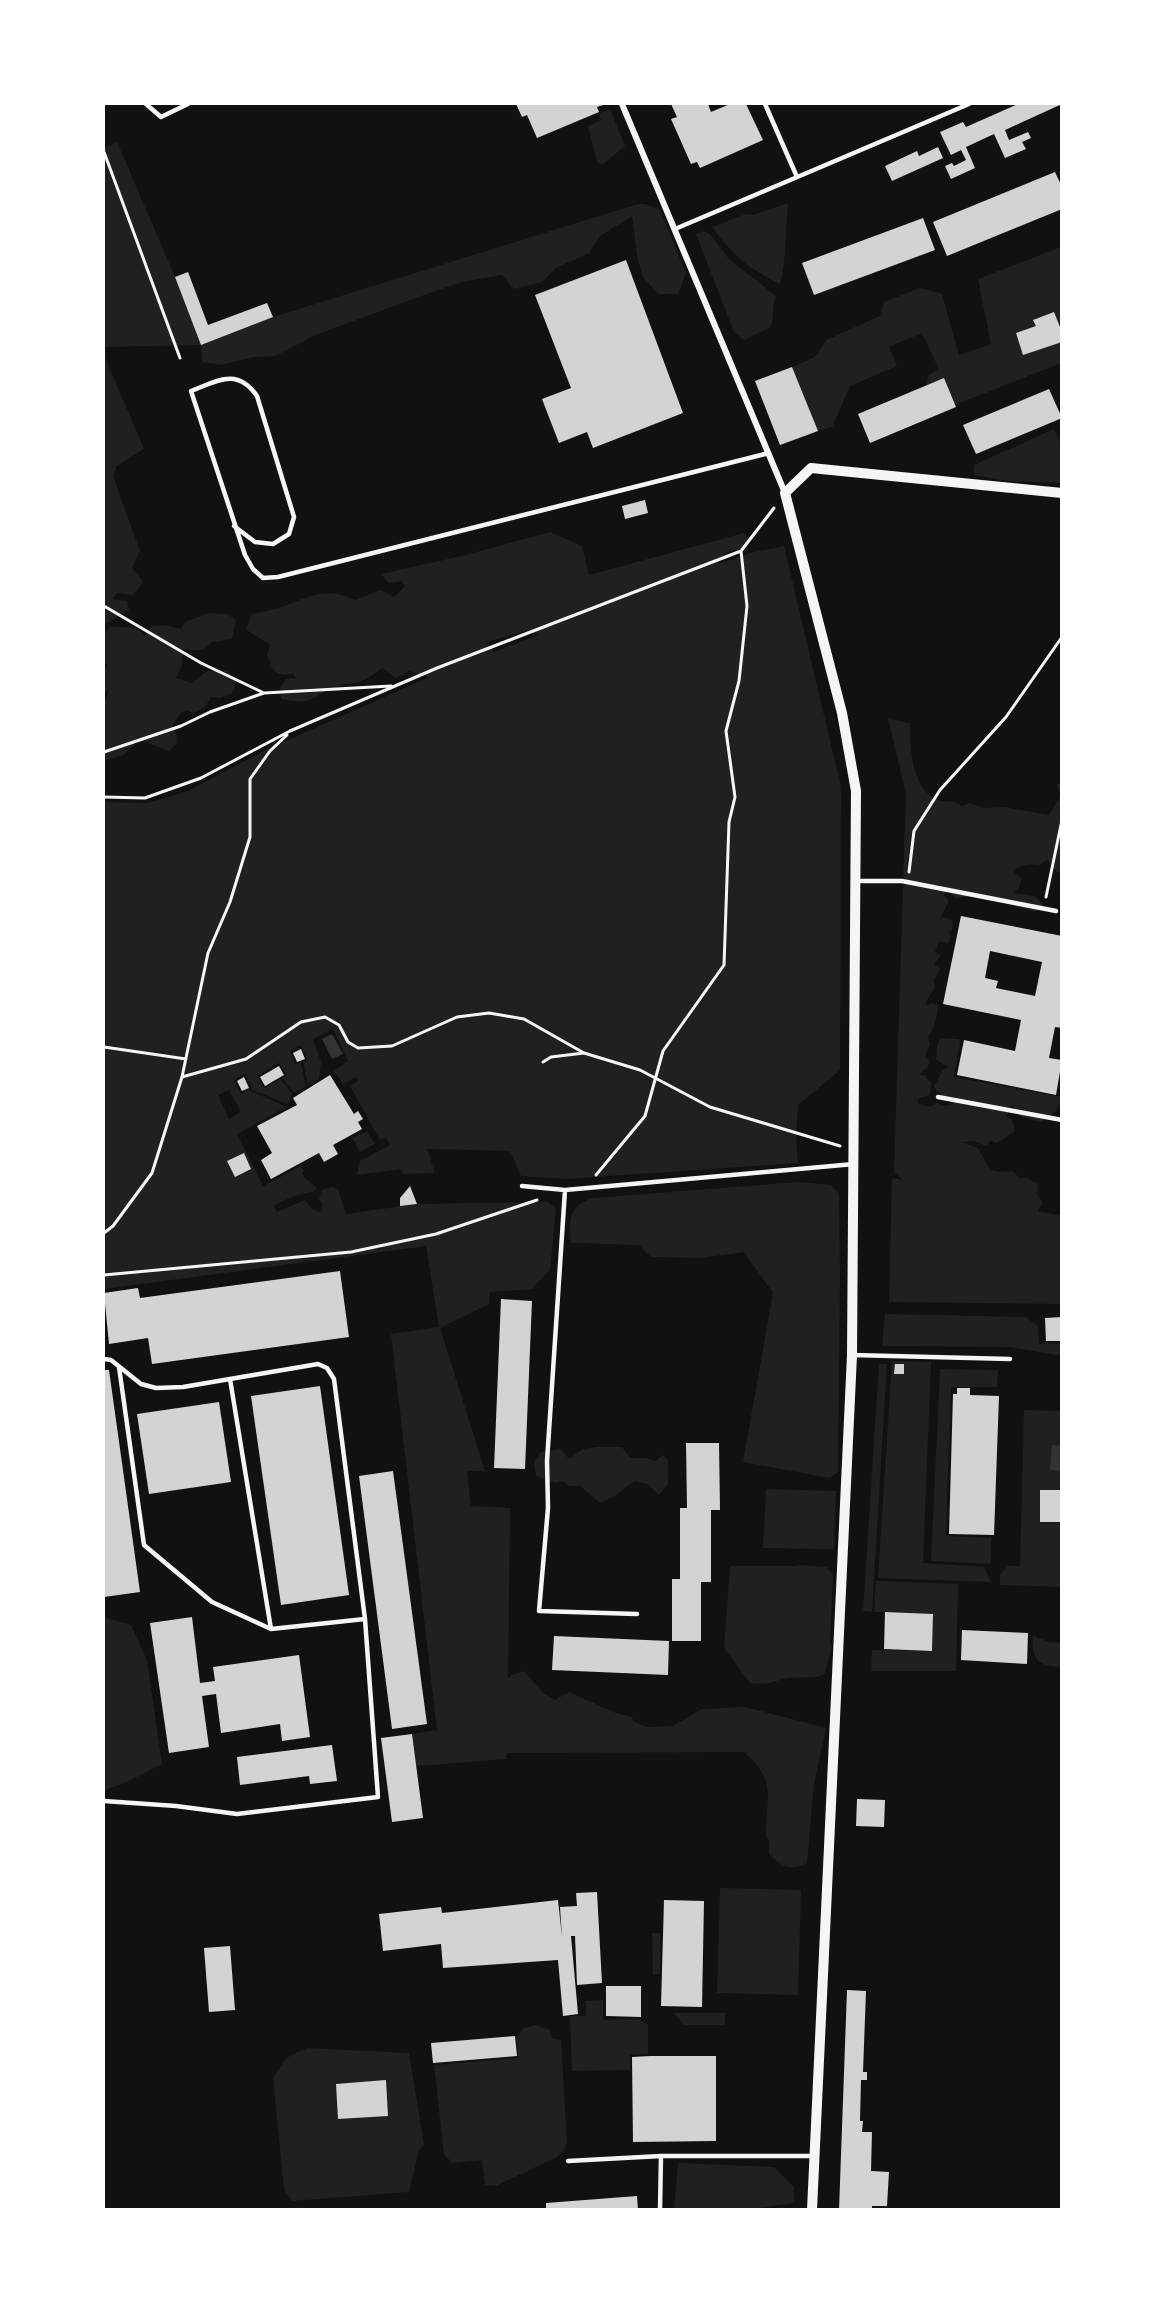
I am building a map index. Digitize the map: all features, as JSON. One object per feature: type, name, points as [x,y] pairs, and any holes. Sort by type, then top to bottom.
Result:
[{"type":"street","points":[[622,104],[785,493],[842,713],[856,791],[852,1355],[812,2210]]},
{"type":"street","points":[[785,493],[811,468],[1062,493]]},
{"type":"lane","points":[[146,104],[161,117],[188,104]]},
{"type":"lane","points":[[765,104],[797,177]]},
{"type":"lane","points":[[675,229],[966,104]]},
{"type":"lane","points":[[234,526],[255,542],[273,544],[289,534],[294,517],[257,396],[246,382],[229,377],[191,391],[234,526],[245,555],[253,569],[262,578],[278,577],[769,453]]},
{"type":"lane","points":[[855,881],[908,882],[1056,911]]},
{"type":"lane","points":[[938,1097],[1062,1120]]},
{"type":"lane","points":[[522,1186],[565,1190],[854,1164]]},
{"type":"lane","points":[[565,1190],[547,1461],[548,1508],[539,1611],[637,1614]]},
{"type":"lane","points":[[852,1355],[1010,1359]]},
{"type":"lane","points":[[104,1359],[111,1360],[141,1384],[156,1388],[183,1387],[318,1364],[327,1368],[333,1379],[365,1619],[378,1797],[237,1814],[177,1806],[104,1802]]},
{"type":"lane","points":[[119,1366],[144,1545],[212,1602],[270,1629],[365,1619]]},
{"type":"lane","points":[[230,1379],[270,1629]]},
{"type":"lane","points":[[568,2162],[661,2156],[814,2156]]},
{"type":"lane","points":[[660,2210],[661,2156]]},
{"type":"path","points":[[104,152],[180,358]]},
{"type":"path","points":[[104,797],[146,798],[201,778],[290,731],[394,686],[741,551],[785,493]]},
{"type":"path","points":[[595,1176],[645,1116],[663,1051],[724,965],[729,822],[735,797],[726,731],[739,681],[747,606],[741,551]]},
{"type":"path","points":[[104,606],[201,663],[264,693]]},
{"type":"path","points":[[908,882],[914,831],[919,823],[940,790],[1006,717],[1062,637]]},
{"type":"path","points":[[104,752],[264,693],[394,686]]},
{"type":"path","points":[[104,1233],[113,1226],[152,1173],[182,1077],[208,953],[230,902],[250,837],[250,779],[270,751],[290,731]]},
{"type":"path","points":[[1044,909],[1062,820]]},
{"type":"path","points":[[182,1077],[246,1059],[301,1022],[325,1017],[339,1025],[348,1042],[358,1048],[392,1046],[457,1017],[489,1013],[524,1019],[584,1053],[640,1070],[710,1107],[854,1150]]},
{"type":"path","points":[[104,1047],[186,1059]]},
{"type":"path","points":[[543,1062],[551,1057],[584,1053]]},
{"type":"path","points":[[104,1275],[351,1252],[436,1234],[565,1190]]},
{"type":"shaded area","points":[[610,109],[625,146],[602,165],[597,162],[588,126],[601,120],[599,114]]},
{"type":"shaded area","points":[[117,142],[175,277],[201,345],[104,347],[104,148]]},
{"type":"shaded area","points":[[788,203],[785,254],[780,284],[742,261],[712,227],[746,214],[754,215]]},
{"type":"shaded area","points":[[638,204],[645,204],[660,210],[686,273],[678,294],[658,294],[643,277],[637,256],[632,216],[600,236],[589,253],[556,268],[542,282],[514,289],[502,275],[462,282],[318,334],[275,356],[254,357],[222,365],[202,362],[201,345],[273,317]]},
{"type":"shaded area","points":[[704,231],[710,234],[729,259],[776,296],[771,327],[744,340],[734,332],[696,234]]},
{"type":"shaded area","points":[[1061,247],[1062,322],[1058,324],[1061,332],[1061,363],[955,405],[944,378],[927,385],[928,375],[939,369],[922,333],[889,347],[897,366],[850,386],[832,427],[818,431],[792,367],[815,357],[826,340],[880,316],[884,302],[920,288],[942,294],[959,355],[991,344],[978,279]]},
{"type":"shaded area","points":[[104,355],[144,449],[117,466],[113,476],[140,551],[132,568],[143,582],[133,595],[117,593],[113,599],[127,601],[129,610],[110,622],[104,623]]},
{"type":"shaded area","points":[[1054,429],[1061,445],[1061,483],[1007,481],[974,475],[974,465]]},
{"type":"shaded area","points":[[550,532],[582,546],[589,575],[744,533],[749,538],[748,547],[726,553],[718,564],[750,553],[784,546],[841,787],[840,1070],[798,1105],[796,1137],[798,1163],[565,1179],[521,1176],[510,1151],[427,1149],[435,1173],[403,1174],[401,1169],[357,1175],[360,1161],[390,1145],[386,1138],[380,1140],[350,1086],[358,1081],[356,1077],[343,1084],[334,1071],[348,1061],[333,1029],[313,1039],[321,1062],[319,1079],[308,1086],[303,1062],[307,1060],[301,1045],[290,1051],[295,1064],[301,1063],[306,1086],[294,1093],[282,1078],[287,1075],[279,1063],[257,1076],[264,1088],[281,1079],[292,1094],[287,1104],[250,1089],[252,1088],[245,1074],[234,1080],[241,1094],[248,1090],[287,1107],[237,1134],[263,1186],[301,1166],[305,1178],[317,1188],[313,1192],[293,1197],[274,1206],[277,1212],[305,1200],[312,1209],[320,1212],[322,1204],[319,1198],[322,1190],[332,1187],[338,1189],[346,1214],[417,1204],[547,1202],[556,1209],[550,1270],[534,1289],[490,1292],[489,1304],[440,1328],[485,1471],[467,1471],[471,1506],[510,1508],[508,1679],[524,1671],[544,1694],[555,1700],[569,1692],[616,1713],[632,1717],[633,1721],[647,1727],[673,1726],[702,1709],[745,1707],[826,1728],[814,1784],[807,1863],[801,1866],[786,1866],[769,1854],[769,1841],[766,1836],[768,1791],[766,1781],[762,1772],[744,1752],[507,1753],[506,1759],[416,1766],[412,1734],[437,1730],[391,1334],[439,1327],[426,1246],[104,1289],[104,802],[148,803],[188,791],[264,751],[429,677],[409,671],[396,678],[382,668],[364,680],[342,684],[308,701],[281,699],[280,688],[286,679],[296,678],[293,673],[276,672],[267,655],[270,645],[246,629],[252,614],[276,609],[323,593],[343,595],[355,600],[380,590],[394,597],[405,586],[402,581],[389,583],[381,574],[466,555]],"holes":[[[530,630],[538,635],[494,652],[486,642]],[[229,1090],[241,1112],[229,1119],[218,1095]]]},
{"type":"shaded area","points":[[208,613],[227,614],[236,620],[232,638],[213,641],[200,650],[183,649],[182,665],[176,678],[192,683],[207,671],[227,670],[237,680],[231,694],[220,698],[211,697],[205,707],[193,714],[188,710],[180,713],[172,727],[176,733],[177,743],[169,751],[140,740],[123,755],[104,761],[104,703],[109,691],[104,691],[104,669],[108,665],[104,662],[104,636],[109,627],[137,628],[144,636],[152,626],[164,625],[181,629],[185,622]]},
{"type":"shaded area","points":[[888,719],[910,723],[912,754],[917,776],[921,785],[936,799],[955,802],[962,806],[970,803],[983,808],[1004,807],[1049,815],[1061,795],[1061,873],[1058,873],[1047,860],[1039,865],[1025,865],[1013,871],[1022,879],[1014,893],[1035,896],[1043,904],[1035,912],[984,898],[957,899],[949,892],[943,894],[949,901],[940,919],[944,917],[953,921],[952,930],[948,932],[951,936],[948,944],[939,941],[935,952],[941,955],[934,965],[940,968],[934,980],[935,987],[926,1002],[927,1006],[930,1003],[938,1005],[938,1010],[928,1037],[930,1044],[925,1056],[929,1060],[928,1067],[919,1074],[925,1076],[931,1083],[930,1095],[917,1099],[919,1104],[930,1107],[937,1103],[946,1106],[954,1104],[934,1086],[943,1070],[949,1067],[936,1060],[937,1045],[941,1038],[959,1039],[954,1077],[1061,1097],[1057,1109],[1040,1122],[1021,1117],[1012,1105],[1006,1117],[1012,1119],[1015,1131],[997,1143],[990,1140],[987,1146],[974,1141],[962,1142],[978,1148],[990,1170],[1012,1171],[1020,1178],[1027,1178],[1038,1184],[1037,1194],[1043,1203],[1038,1211],[1061,1216],[1061,1304],[889,1302],[892,1178],[903,1180],[894,1172],[906,793]]},
{"type":"shaded area","points":[[1061,780],[1061,795],[1057,786]]},
{"type":"shaded area","points":[[332,1034],[343,1054],[332,1059],[322,1039]]},
{"type":"shaded area","points":[[367,1131],[375,1144],[360,1152],[353,1138]]},
{"type":"shaded area","points":[[799,1182],[831,1185],[839,1194],[838,1472],[829,1478],[743,1462],[773,1293],[744,1252],[701,1258],[651,1257],[639,1245],[571,1243],[572,1215],[579,1205],[593,1198]]},
{"type":"shaded area","points":[[885,1314],[1026,1317],[1038,1326],[1039,1344],[1061,1343],[1061,1356],[1011,1347],[882,1346]]},
{"type":"shaded area","points":[[892,1361],[931,1362],[923,1563],[984,1567],[991,1582],[878,1578]]},
{"type":"shaded area","points":[[879,1364],[887,1364],[872,1612],[863,1611]]},
{"type":"shaded area","points":[[940,1369],[998,1370],[997,1387],[951,1387],[946,1536],[991,1538],[991,1564],[931,1561]]},
{"type":"shaded area","points":[[1024,1410],[1061,1411],[1061,1587],[1000,1585],[1000,1574],[1008,1566],[1020,1566]]},
{"type":"shaded area","points":[[1052,1445],[1061,1446],[1061,1471],[1050,1470]]},
{"type":"shaded area","points":[[622,1447],[630,1458],[648,1458],[655,1461],[663,1455],[668,1460],[668,1485],[658,1495],[648,1484],[634,1481],[616,1495],[600,1503],[580,1486],[569,1486],[563,1481],[556,1483],[536,1476],[534,1462],[541,1452],[561,1449],[569,1459],[583,1449]]},
{"type":"shaded area","points":[[766,1489],[836,1491],[834,1549],[763,1548]]},
{"type":"shaded area","points":[[730,1566],[826,1567],[833,1574],[830,1644],[832,1646],[825,1673],[818,1677],[787,1678],[765,1684],[750,1683],[724,1648]]},
{"type":"shaded area","points":[[876,1581],[958,1584],[956,1671],[871,1671],[872,1650],[932,1651],[933,1614],[874,1612]]},
{"type":"shaded area","points":[[104,1617],[131,1625],[147,1660],[162,1764],[127,1782],[104,1790]]},
{"type":"shaded area","points":[[1033,1636],[1049,1642],[1061,1643],[1061,1667],[1047,1665],[1038,1660],[1033,1651]]},
{"type":"shaded area","points":[[720,1888],[801,1890],[798,1995],[717,1993]]},
{"type":"shaded area","points":[[652,1933],[660,1933],[660,1974],[653,1975]]},
{"type":"shaded area","points":[[603,2000],[603,2020],[639,2019],[648,2025],[648,2054],[630,2055],[630,2070],[572,2071],[570,2016],[586,2016],[586,2001]]},
{"type":"shaded area","points":[[674,2013],[725,2013],[725,2025],[684,2025]]},
{"type":"shaded area","points":[[536,2025],[550,2030],[552,2039],[561,2040],[567,2142],[564,2150],[557,2157],[496,2186],[485,2185],[482,2160],[452,2163],[444,2154],[434,2065],[518,2058],[517,2038],[523,2028]]},
{"type":"shaded area","points":[[307,2048],[409,2053],[424,2145],[419,2150],[409,2192],[292,2201],[284,2189],[273,2078],[286,2058]]},
{"type":"shaded area","points":[[678,2163],[774,2167],[794,2187],[794,2203],[752,2209],[674,2209]]},
{"type":"building","points":[[516,104],[606,104],[597,107],[599,112],[537,138],[527,115],[522,117]]},
{"type":"building","points":[[671,104],[708,104],[711,112],[730,104],[746,104],[763,140],[700,168],[697,162],[691,164],[671,119],[677,117]]},
{"type":"building","points":[[1018,104],[1062,104],[1005,130],[1009,140],[1028,132],[1031,138],[1022,142],[1026,149],[1005,158],[994,134],[966,147],[975,168],[951,179],[945,166],[952,163],[954,166],[966,160],[961,150],[951,155],[940,132],[963,122],[966,127]]},
{"type":"building","points":[[938,147],[943,158],[892,181],[885,166],[917,151],[919,156]]},
{"type":"building","points":[[1055,172],[1062,187],[1062,209],[947,256],[933,222]]},
{"type":"building","points":[[923,218],[935,250],[814,295],[802,263]]},
{"type":"building","points":[[626,260],[683,413],[593,448],[587,432],[559,443],[542,399],[571,388],[535,295]]},
{"type":"building","points":[[188,272],[208,325],[267,303],[273,317],[201,345],[175,277]]},
{"type":"building","points":[[1054,312],[1062,332],[1062,342],[1023,355],[1016,333],[1036,326],[1033,320]]},
{"type":"building","points":[[792,367],[818,431],[780,445],[755,381]]},
{"type":"building","points":[[944,378],[956,407],[870,443],[858,414]]},
{"type":"building","points":[[1049,389],[1062,418],[976,454],[963,425]]},
{"type":"building","points":[[645,500],[648,513],[625,519],[622,506]]},
{"type":"building","points":[[961,916],[1062,936],[1062,1028],[1055,1027],[1049,1058],[1062,1060],[1056,1095],[957,1075],[964,1040],[1015,1051],[1021,1020],[943,1004]],"holes":[[[990,951],[1042,962],[1035,996],[996,988],[998,981],[985,978]]]},
{"type":"building","points":[[301,1049],[305,1059],[297,1062],[293,1053]]},
{"type":"building","points":[[279,1066],[284,1075],[265,1086],[260,1077]]},
{"type":"building","points":[[330,1075],[354,1114],[358,1111],[363,1119],[358,1122],[362,1129],[333,1145],[338,1154],[324,1162],[319,1153],[271,1179],[261,1160],[272,1153],[257,1126],[297,1105],[293,1098]]},
{"type":"building","points":[[244,1077],[249,1088],[242,1091],[237,1081]]},
{"type":"building","points":[[244,1153],[251,1169],[235,1177],[227,1161]]},
{"type":"building","points":[[410,1186],[417,1204],[400,1206],[400,1198]]},
{"type":"building","points":[[340,1271],[349,1337],[152,1364],[148,1338],[109,1344],[104,1293],[138,1288],[140,1298]]},
{"type":"building","points":[[501,1299],[532,1301],[525,1469],[494,1468]]},
{"type":"building","points":[[1062,1317],[1062,1341],[1046,1341],[1045,1318]]},
{"type":"building","points":[[895,1364],[904,1364],[904,1374],[894,1374]]},
{"type":"building","points":[[104,1370],[109,1370],[140,1592],[104,1597]]},
{"type":"building","points":[[320,1386],[349,1595],[281,1605],[251,1396]]},
{"type":"building","points":[[957,1388],[970,1388],[970,1395],[999,1396],[994,1535],[949,1534],[953,1394],[957,1394]]},
{"type":"building","points":[[219,1402],[231,1482],[149,1494],[137,1414]]},
{"type":"building","points":[[686,1443],[719,1443],[720,1510],[711,1510],[711,1582],[701,1582],[701,1641],[672,1641],[672,1579],[680,1579],[680,1508],[687,1508]]},
{"type":"building","points":[[393,1471],[427,1724],[392,1729],[359,1476]]},
{"type":"building","points":[[1040,1490],[1062,1490],[1062,1522],[1040,1522]]},
{"type":"building","points":[[885,1612],[933,1614],[932,1651],[884,1649]]},
{"type":"building","points":[[192,1617],[200,1683],[215,1681],[213,1667],[299,1655],[310,1737],[282,1741],[280,1724],[221,1733],[216,1694],[202,1696],[209,1747],[169,1753],[150,1623]]},
{"type":"building","points":[[962,1630],[1028,1633],[1027,1664],[961,1660]]},
{"type":"building","points":[[554,1636],[669,1641],[668,1675],[552,1670]]},
{"type":"building","points":[[412,1734],[423,1818],[392,1822],[381,1738]]},
{"type":"building","points":[[332,1745],[337,1781],[310,1784],[309,1776],[240,1785],[237,1757]]},
{"type":"building","points":[[857,1799],[885,1800],[884,1827],[856,1826]]},
{"type":"building","points":[[597,1892],[602,1983],[577,1985],[575,1936],[571,1936],[578,2014],[563,2016],[558,1960],[443,1968],[441,1944],[383,1951],[379,1914],[441,1907],[442,1913],[558,1900],[562,1937],[560,1907],[577,1906],[576,1893]]},
{"type":"building","points":[[664,1900],[704,1901],[702,2007],[661,2006]]},
{"type":"building","points":[[230,1946],[235,2010],[209,2012],[204,1948]]},
{"type":"building","points":[[606,1986],[641,1986],[641,2017],[606,2016]]},
{"type":"building","points":[[847,1990],[866,1991],[863,2072],[867,2072],[867,2080],[861,2080],[860,2121],[863,2121],[862,2132],[872,2132],[871,2171],[889,2172],[887,2206],[872,2206],[872,2210],[839,2210]]},
{"type":"building","points":[[515,2036],[517,2056],[433,2063],[431,2043]]},
{"type":"building","points":[[716,2056],[716,2141],[633,2142],[632,2057]]},
{"type":"building","points":[[386,2080],[388,2116],[338,2119],[336,2084]]},
{"type":"building","points":[[637,2196],[638,2210],[546,2210],[546,2203]]}]
